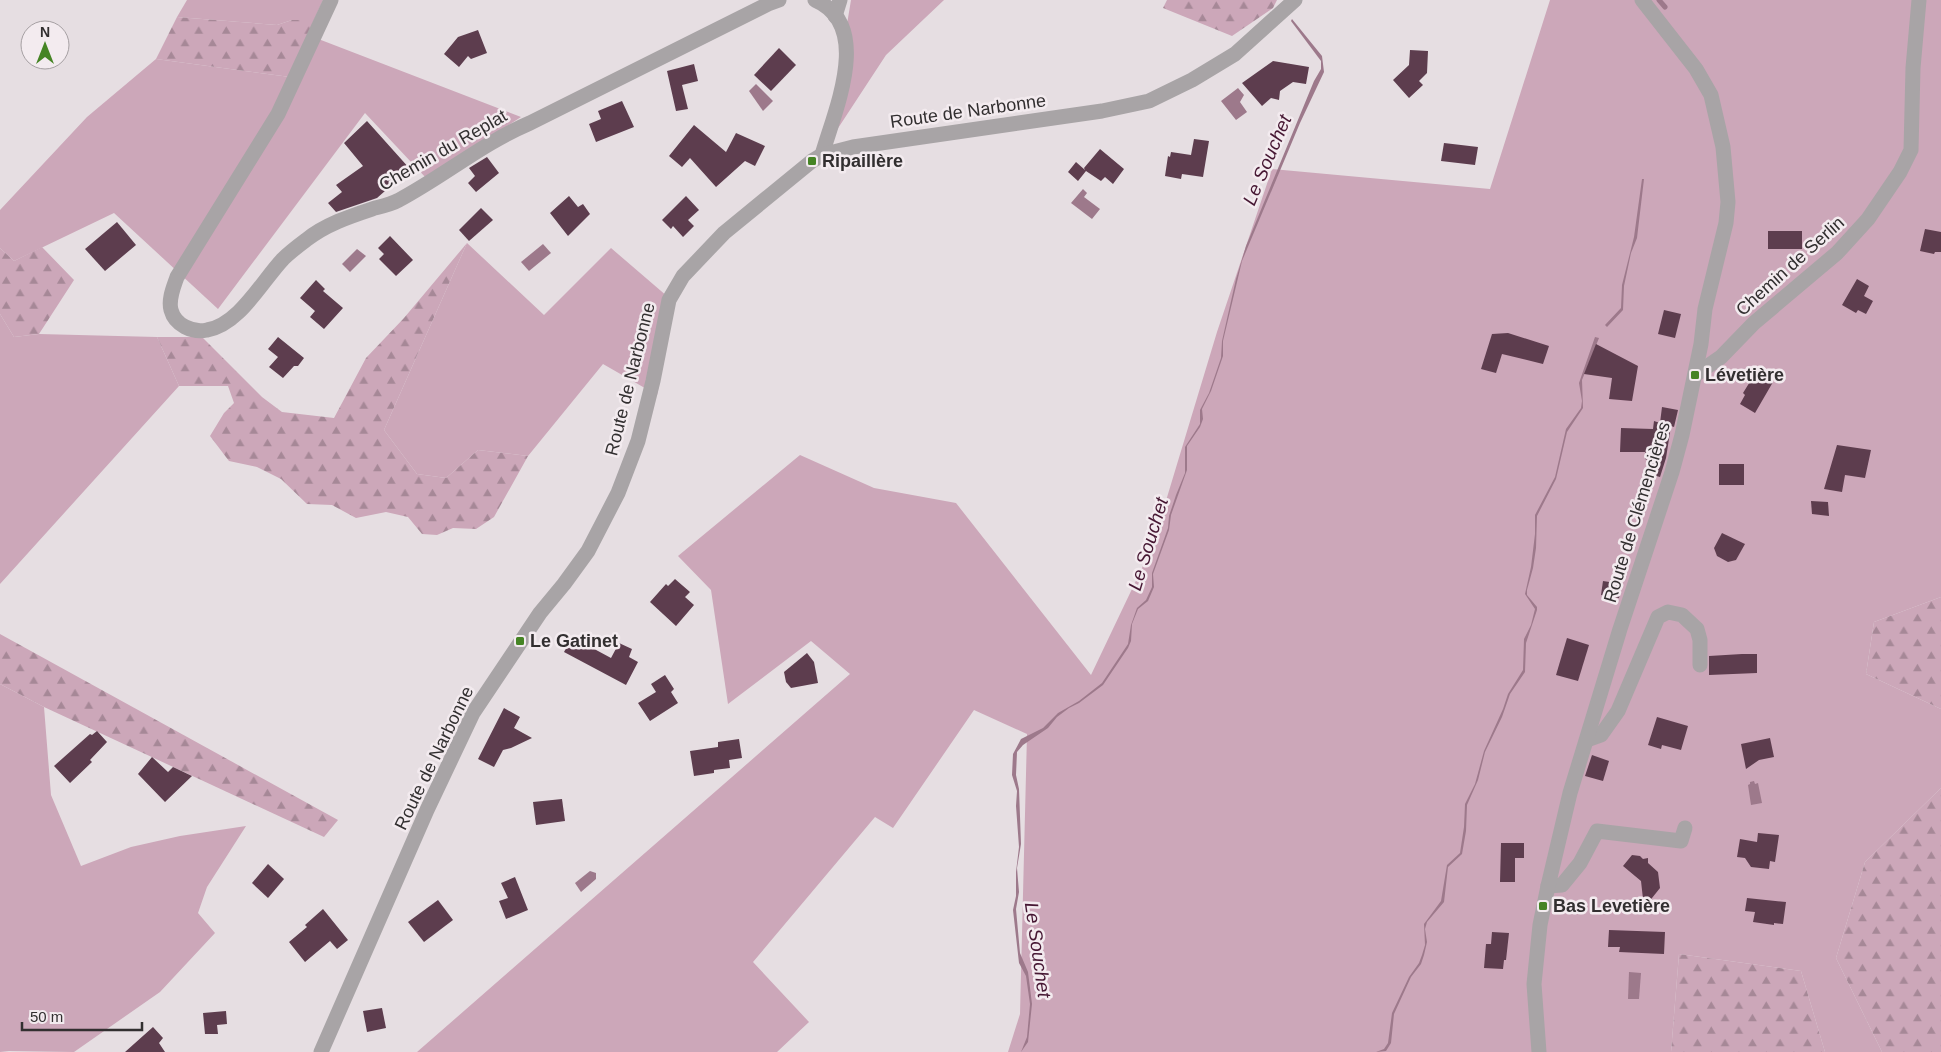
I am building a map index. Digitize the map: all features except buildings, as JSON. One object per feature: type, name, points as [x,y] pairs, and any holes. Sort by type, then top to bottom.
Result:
[{"type":"street","name":"Chemin du Replat","points":[[331,0],[278,114],[177,277],[171,293],[170,309],[183,326],[196,330],[207,330],[224,324],[240,310],[284,258],[308,238],[330,225],[398,201],[508,132],[779,0]]},
{"type":"street","points":[[815,0],[822,3],[838,19],[847,44],[848,58],[843,85],[822,155]]},
{"type":"street","points":[[835,16],[840,0]]},
{"type":"street","name":"Route de Narbonne","points":[[321,1052],[427,810],[473,713],[540,613],[588,551],[618,493],[638,441],[653,381],[669,300],[683,276],[724,233],[822,155],[853,147],[1102,111],[1149,101],[1192,80],[1235,54],[1295,0]]},
{"type":"street","name":"Route de Clémencières","points":[[1539,1052],[1534,984],[1540,925],[1561,827],[1620,629],[1672,472],[1695,375],[1705,309],[1726,223],[1728,202],[1723,147],[1711,95],[1696,69],[1642,0]]},
{"type":"street","name":"Chemin de Serlin","points":[[1695,375],[1721,357],[1754,323],[1837,253],[1868,219],[1900,172],[1911,150],[1913,68],[1919,0]]},
{"type":"street","points":[[1701,344],[1721,357]]},
{"type":"street","points":[[1587,740],[1602,734],[1618,711],[1658,617],[1668,612],[1682,615],[1697,629],[1700,640],[1700,666]]},
{"type":"street","points":[[1548,886],[1562,885],[1580,863],[1597,831],[1681,842],[1685,828]]},
{"type":"green space","points":[[187,0],[323,0],[314,20],[292,20],[277,25],[177,17]]},
{"type":"green space","points":[[851,0],[944,0],[886,55],[827,145]]},
{"type":"green space","points":[[1167,0],[1277,0],[1273,8],[1232,36],[1163,8]]},
{"type":"green space","points":[[1550,0],[1941,0],[1941,597],[1874,622],[1866,674],[1941,709],[1941,788],[1865,862],[1836,958],[1882,1052],[1825,1052],[1801,971],[1679,954],[1671,1052],[1008,1052],[1020,1014],[1027,734],[974,710],[893,828],[875,817],[753,962],[809,1022],[777,1052],[417,1052],[850,674],[811,641],[728,704],[711,590],[678,556],[800,455],[874,488],[956,503],[1091,675],[1152,547],[1217,332],[1272,169],[1490,189]]},
{"type":"green space","points":[[177,17],[277,25],[292,20],[314,20],[290,77],[156,59]]},
{"type":"green space","points":[[308,35],[521,117],[427,179],[365,113],[218,309],[114,213],[14,261],[0,248],[0,210],[87,117],[156,59],[290,77]]},
{"type":"green space","points":[[467,243],[544,315],[611,248],[675,303],[657,395],[603,364],[528,456],[478,450],[446,478],[417,474],[384,430]]},
{"type":"green space","points":[[467,243],[384,430],[417,474],[446,478],[478,450],[528,456],[494,517],[476,529],[453,528],[437,535],[422,534],[408,517],[386,512],[356,518],[332,505],[307,504],[281,479],[257,467],[229,461],[210,436],[224,413],[234,403],[228,386],[179,386],[157,337],[202,337],[262,397],[282,412],[334,418],[366,358],[404,318]]},
{"type":"green space","points":[[42,247],[74,280],[39,334],[14,337],[0,314],[0,248],[14,261]]},
{"type":"green space","points":[[0,314],[14,337],[39,334],[157,337],[179,386],[0,584]]},
{"type":"green space","points":[[1941,597],[1941,709],[1866,674],[1874,622]]},
{"type":"green space","points":[[0,634],[338,820],[324,837],[44,707],[0,684]]},
{"type":"green space","points":[[0,684],[44,707],[51,795],[81,866],[131,847],[180,836],[246,826],[207,887],[198,913],[215,933],[160,992],[74,1052],[0,1052]]},
{"type":"green space","points":[[1941,788],[1941,1052],[1882,1052],[1836,958],[1865,862]]},
{"type":"green space","points":[[1679,954],[1801,971],[1825,1052],[1671,1052]]},
{"type":"shaded area","points":[[1292,19],[1322,56],[1324,72],[1300,123],[1242,261],[1223,341],[1223,356],[1211,391],[1202,409],[1203,419],[1200,427],[1187,446],[1187,470],[1171,515],[1169,530],[1153,574],[1154,587],[1148,601],[1138,609],[1132,624],[1131,641],[1128,648],[1103,685],[1057,717],[1048,728],[1023,745],[1017,752],[1016,775],[1019,789],[1021,844],[1017,868],[1019,892],[1016,909],[1020,953],[1028,972],[1032,1004],[1028,1042],[1021,1052],[1027,1037],[1030,1004],[1026,976],[1019,963],[1013,910],[1016,896],[1016,872],[1019,847],[1016,806],[1017,791],[1012,775],[1013,754],[1021,739],[1043,728],[1058,713],[1079,701],[1102,683],[1128,644],[1131,625],[1137,608],[1146,600],[1152,587],[1152,573],[1168,528],[1169,516],[1185,473],[1185,447],[1200,424],[1200,410],[1209,393],[1221,358],[1222,341],[1236,279],[1246,246],[1314,81],[1321,69],[1321,61],[1291,21]]},
{"type":"shaded area","points":[[756,84],[773,101],[763,111],[749,91]]},
{"type":"shaded area","points":[[1238,88],[1244,95],[1240,102],[1247,112],[1236,120],[1221,101]]},
{"type":"shaded area","points":[[1642,179],[1644,179],[1637,238],[1631,253],[1624,286],[1623,310],[1607,327],[1605,325],[1621,308],[1622,285],[1634,237]]},
{"type":"shaded area","points":[[1083,189],[1087,193],[1084,197],[1100,209],[1092,219],[1071,203]]},
{"type":"shaded area","points":[[543,244],[551,253],[529,271],[521,262]]},
{"type":"shaded area","points":[[357,249],[366,256],[350,272],[342,264]]},
{"type":"shaded area","points":[[1595,337],[1599,338],[1582,380],[1583,408],[1567,432],[1556,479],[1537,516],[1536,548],[1527,595],[1537,607],[1537,610],[1526,643],[1525,672],[1510,694],[1502,717],[1485,752],[1478,780],[1467,805],[1466,831],[1462,854],[1448,867],[1444,902],[1427,922],[1425,929],[1427,942],[1424,955],[1421,964],[1411,977],[1394,1014],[1391,1043],[1386,1051],[1376,1052],[1384,1049],[1388,1043],[1392,1013],[1409,977],[1419,963],[1425,945],[1424,924],[1441,901],[1447,865],[1460,853],[1465,804],[1475,784],[1484,751],[1508,694],[1523,670],[1524,639],[1531,625],[1535,609],[1525,594],[1531,567],[1535,515],[1555,477],[1566,429],[1581,408],[1582,401],[1579,383]]},
{"type":"shaded area","points":[[1754,781],[1755,784],[1758,783],[1762,803],[1751,805],[1748,785]]},
{"type":"shaded area","points":[[590,871],[596,873],[596,879],[581,892],[575,883]]},
{"type":"shaded area","points":[[1629,972],[1641,973],[1639,999],[1628,999]]},
{"type":"waterway","points":[[1659,0],[1665,7]]},
{"type":"place","name":"Ripaillère","points":[[812,161]]},
{"type":"place","name":"Lévetière","points":[[1695,375]]},
{"type":"place","name":"Le Gatinet","points":[[520,641]]},
{"type":"place","name":"Bas Levetière","points":[[1543,906]]},
{"type":"water label","name":"Le Souchet","points":[[1267,160]]},
{"type":"water label","name":"Le Souchet","points":[[1148,544]]},
{"type":"water label","name":"Le Souchet","points":[[1038,950]]}]
